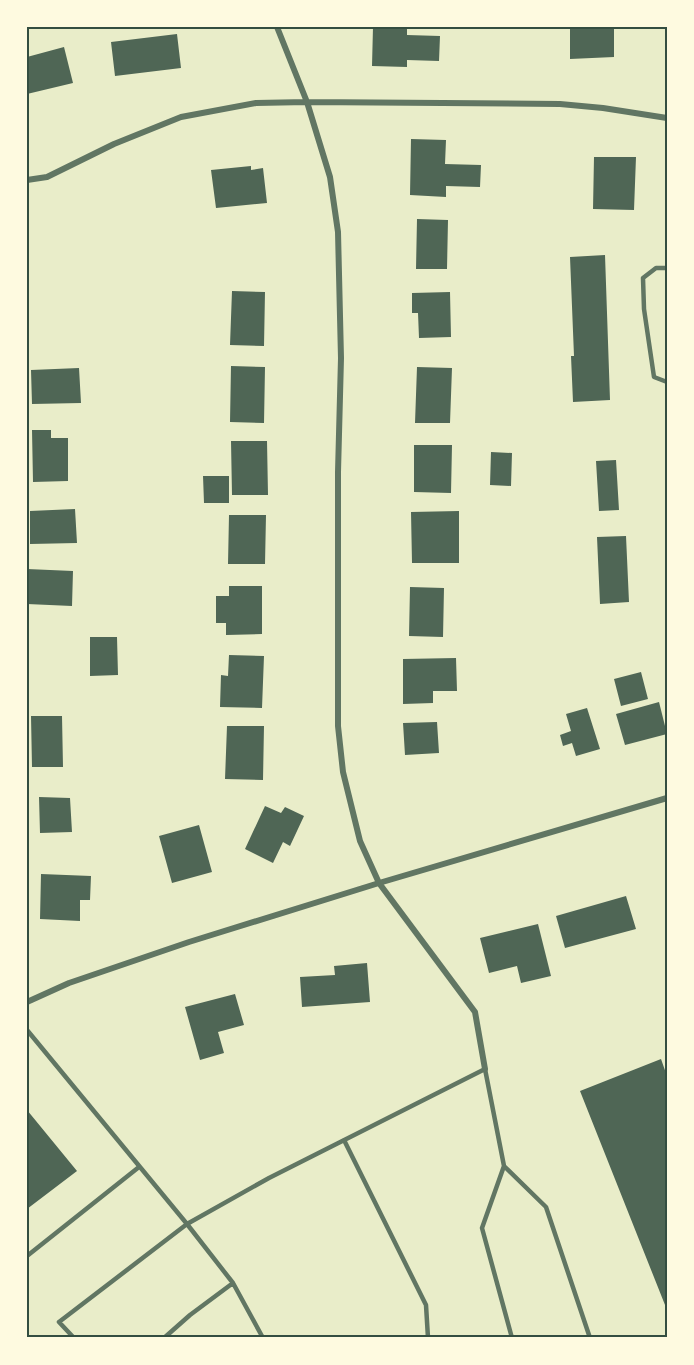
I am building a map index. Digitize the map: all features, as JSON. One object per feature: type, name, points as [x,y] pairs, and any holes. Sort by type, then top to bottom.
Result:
[{"type":"street","points":[[277,27],[307,102],[330,177],[338,231],[341,358],[338,472],[338,726],[343,772],[360,841],[379,883],[475,1012],[485,1069]]},
{"type":"street","points":[[27,180],[47,177],[114,144],[181,117],[256,103],[560,104],[667,118]]},
{"type":"street","points":[[27,1002],[69,983],[189,942],[667,798]]},
{"type":"lane","points":[[667,268],[656,268],[643,278],[644,309],[654,377],[667,382]]},
{"type":"lane","points":[[27,1030],[188,1224],[233,1282],[263,1338]]},
{"type":"lane","points":[[74,1338],[59,1322],[188,1224],[269,1178],[485,1069],[504,1166],[482,1228],[512,1338]]},
{"type":"lane","points":[[344,1140],[426,1305],[428,1338]]},
{"type":"lane","points":[[504,1166],[546,1207],[590,1338]]},
{"type":"lane","points":[[27,1256],[140,1167]]},
{"type":"lane","points":[[164,1338],[233,1282]]},
{"type":"building","points":[[373,27],[407,27],[407,35],[440,36],[439,61],[407,60],[407,67],[372,66]]},
{"type":"building","points":[[570,27],[614,27],[614,57],[570,59]]},
{"type":"building","points":[[177,34],[181,68],[115,76],[111,42]]},
{"type":"building","points":[[64,47],[73,83],[27,94],[27,57]]},
{"type":"building","points":[[411,139],[446,140],[445,164],[481,165],[480,187],[446,186],[446,197],[410,195]]},
{"type":"building","points":[[594,157],[636,157],[634,210],[593,209]]},
{"type":"building","points":[[251,166],[251,170],[263,168],[267,203],[216,208],[211,170]]},
{"type":"building","points":[[417,219],[448,220],[447,269],[416,269]]},
{"type":"building","points":[[605,255],[610,400],[573,402],[571,356],[574,356],[570,257]]},
{"type":"building","points":[[232,291],[265,292],[264,346],[230,345]]},
{"type":"building","points":[[450,292],[451,337],[419,338],[418,313],[412,313],[412,293]]},
{"type":"building","points":[[231,366],[265,367],[264,423],[230,422]]},
{"type":"building","points":[[417,367],[452,368],[450,423],[415,423]]},
{"type":"building","points":[[79,368],[81,403],[32,404],[31,370]]},
{"type":"building","points":[[32,430],[51,430],[51,438],[68,438],[68,481],[33,482]]},
{"type":"building","points":[[231,441],[267,441],[268,495],[232,495]]},
{"type":"building","points":[[414,445],[452,445],[451,493],[414,492]]},
{"type":"building","points":[[491,452],[512,453],[511,486],[490,485]]},
{"type":"building","points":[[616,460],[619,510],[599,511],[596,461]]},
{"type":"building","points":[[203,476],[229,476],[229,503],[204,503]]},
{"type":"building","points":[[75,509],[77,543],[30,544],[30,511]]},
{"type":"building","points":[[459,511],[459,563],[412,563],[411,512]]},
{"type":"building","points":[[229,515],[266,515],[265,564],[228,564]]},
{"type":"building","points":[[626,536],[629,602],[600,604],[597,537]]},
{"type":"building","points":[[27,569],[73,571],[72,606],[27,604]]},
{"type":"building","points":[[229,586],[262,586],[262,634],[226,635],[226,623],[216,623],[216,596],[229,596]]},
{"type":"building","points":[[410,587],[444,588],[443,637],[409,636]]},
{"type":"building","points":[[90,637],[117,637],[118,675],[90,676]]},
{"type":"building","points":[[229,655],[264,656],[262,708],[220,707],[221,675],[228,676]]},
{"type":"building","points":[[456,658],[457,691],[433,691],[433,703],[403,704],[403,659]]},
{"type":"building","points":[[641,672],[648,699],[621,706],[614,679]]},
{"type":"building","points":[[659,702],[667,734],[625,745],[616,714]]},
{"type":"building","points":[[587,708],[600,749],[576,756],[572,743],[563,746],[560,735],[571,731],[566,714]]},
{"type":"building","points":[[31,716],[62,716],[63,767],[32,767]]},
{"type":"building","points":[[437,722],[439,753],[405,755],[403,723]]},
{"type":"building","points":[[227,726],[264,726],[263,780],[225,779]]},
{"type":"building","points":[[39,797],[70,798],[72,832],[40,833]]},
{"type":"building","points":[[265,806],[281,813],[285,807],[304,816],[290,846],[283,842],[273,863],[245,849]]},
{"type":"building","points":[[199,825],[212,872],[172,883],[159,836]]},
{"type":"building","points":[[41,874],[91,876],[90,900],[80,900],[80,921],[40,919]]},
{"type":"building","points":[[626,896],[636,929],[565,948],[556,916]]},
{"type":"building","points":[[538,924],[551,976],[521,983],[517,966],[489,973],[480,938]]},
{"type":"building","points":[[367,963],[370,1002],[302,1007],[300,977],[335,975],[334,966]]},
{"type":"building","points":[[235,994],[244,1025],[218,1032],[224,1053],[200,1060],[185,1007]]},
{"type":"building","points":[[661,1059],[667,1076],[667,1310],[580,1091]]},
{"type":"building","points":[[27,1110],[77,1171],[27,1209]]}]
